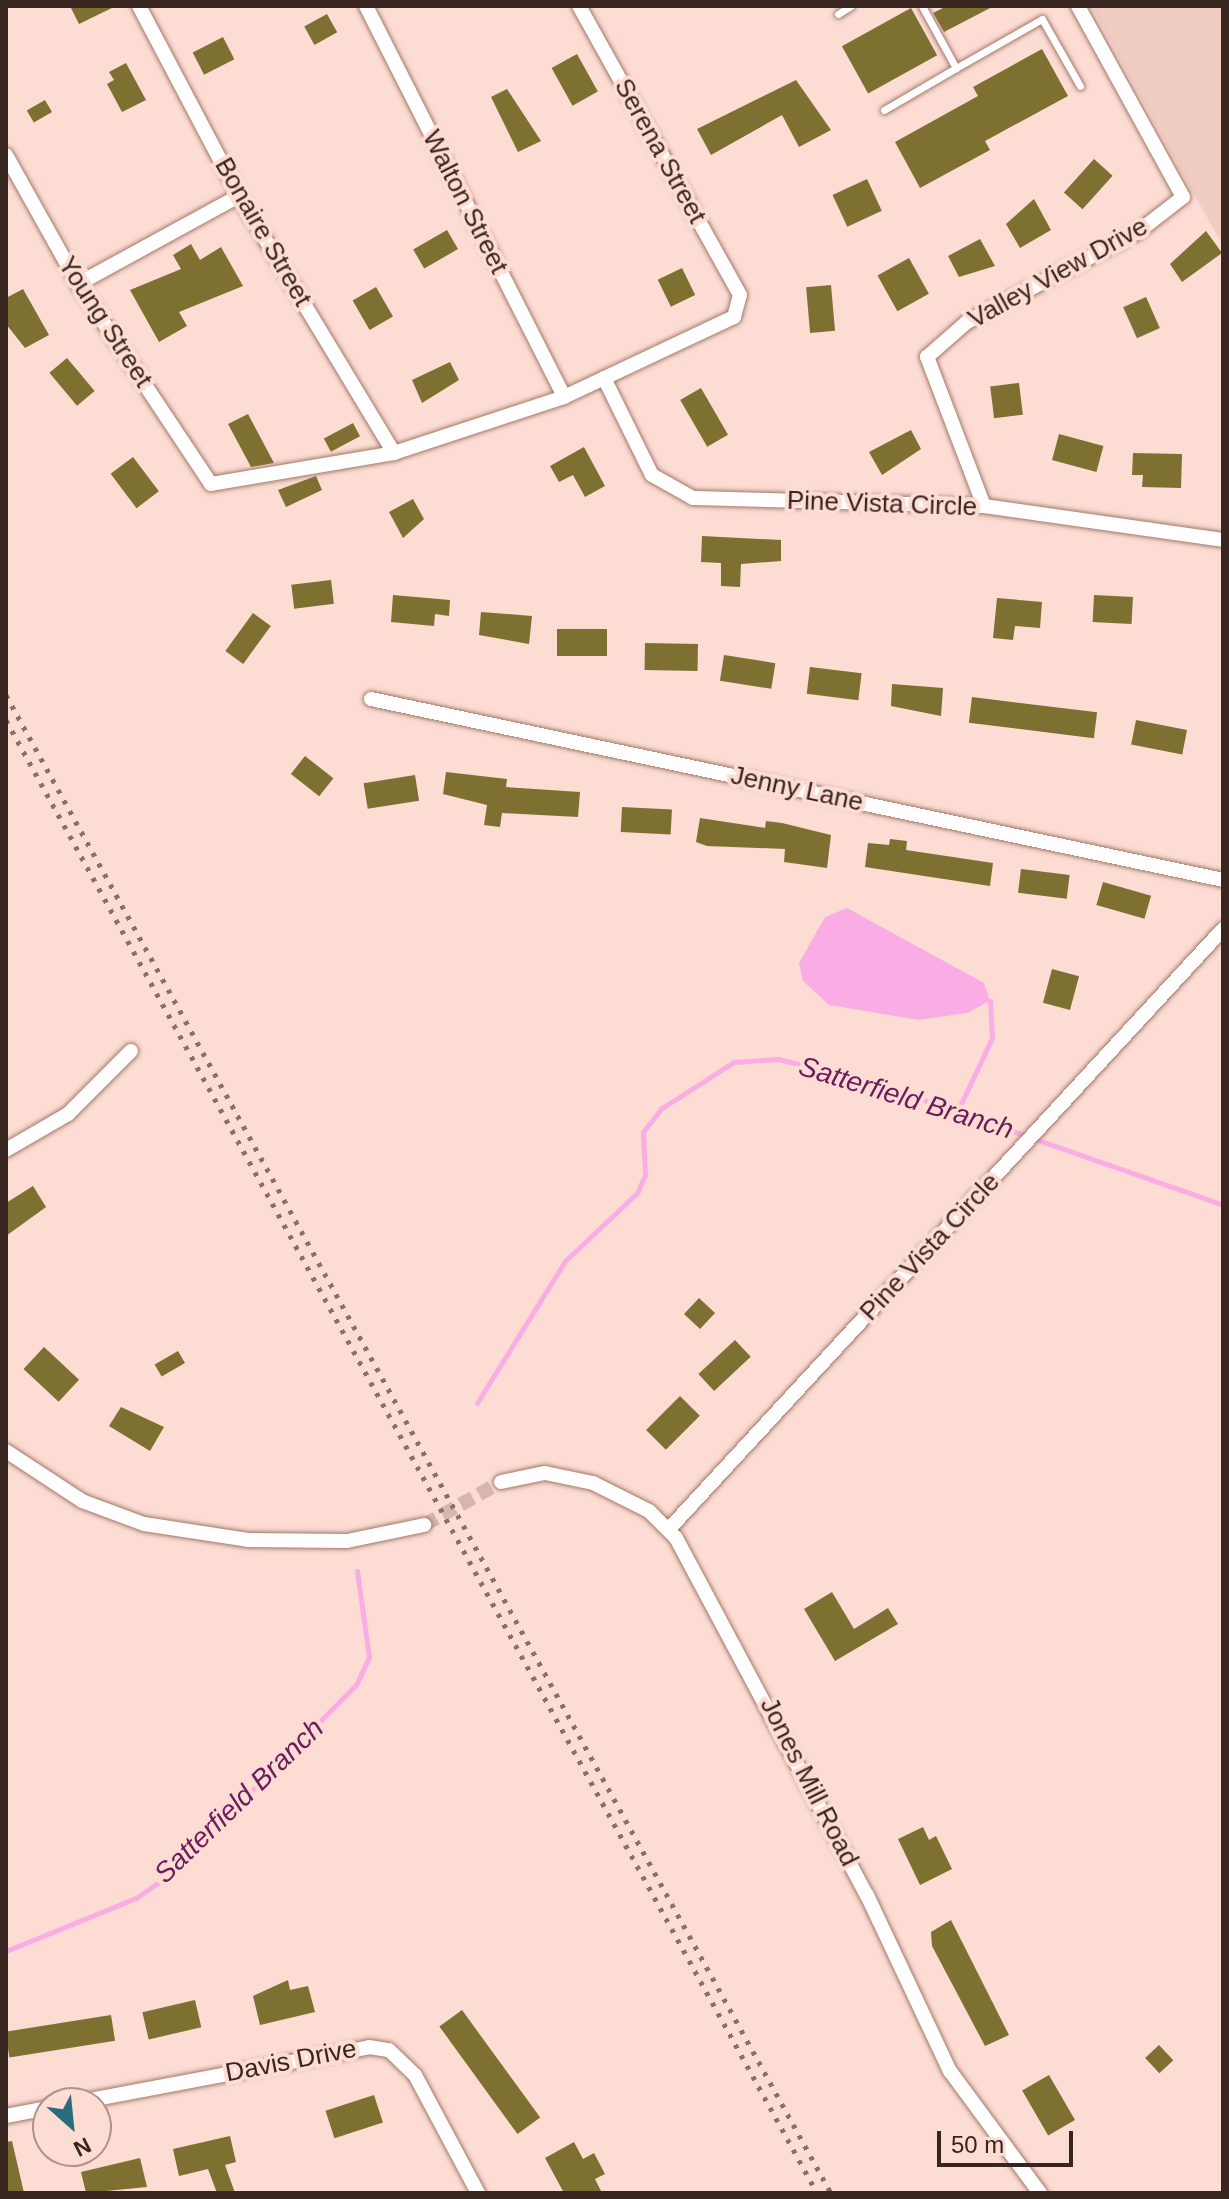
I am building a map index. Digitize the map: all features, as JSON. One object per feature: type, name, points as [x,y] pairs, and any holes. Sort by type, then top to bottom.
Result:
[{"type":"street","name":"Bonaire Street","points":[[139,6],[239,196],[394,453]]},
{"type":"street","name":"Walton Street","points":[[366,6],[564,397]]},
{"type":"street","name":"Serena Street","points":[[579,6],[740,295],[734,317],[604,378]]},
{"type":"street","name":"Valley View Drive","points":[[984,506],[927,357],[967,322],[1138,232],[1183,197],[1078,6]]},
{"type":"street","name":"Young Street","points":[[6,155],[78,284],[211,484],[394,453]]},
{"type":"street","points":[[78,284],[239,196]]},
{"type":"street","points":[[394,453],[564,397],[604,378]]},
{"type":"street","name":"Pine Vista Circle","points":[[604,378],[652,475],[693,498],[984,506],[1223,540]]},
{"type":"street","name":"Jenny Lane","points":[[371,699],[1223,880]]},
{"type":"street","name":"Pine Vista Circle","points":[[669,1529],[1223,929]]},
{"type":"street","points":[[6,1150],[68,1114],[131,1051]]},
{"type":"street","points":[[6,1451],[82,1501],[144,1524],[248,1540],[339,1541],[424,1525]]},
{"type":"street","name":"Jones Mill Road","points":[[501,1482],[531,1474],[577,1478],[624,1496],[669,1529],[734,1638],[950,2071],[1040,2193]]},
{"type":"street","name":"Davis Drive","points":[[112,2096],[369,2047],[389,2050],[415,2075],[478,2193]]},
{"type":"street","points":[[6,2116],[32,2111]]},
{"type":"lane","points":[[838,14],[851,6]]},
{"type":"lane","points":[[922,6],[956,68]]},
{"type":"lane","points":[[884,110],[1042,19],[1080,86]]},
{"type":"shaded area","points":[[1091,6],[1223,6],[1223,245],[1196,198]]},
{"type":"shaded area","points":[[847,908],[984,983],[990,1001],[967,1013],[918,1020],[829,1005],[803,981],[799,963],[825,917]]},
{"type":"building","points":[[70,6],[116,6],[79,24]]},
{"type":"building","points":[[947,6],[994,6],[944,32],[933,13]]},
{"type":"building","points":[[911,8],[937,55],[868,94],[842,46]]},
{"type":"building","points":[[327,14],[337,32],[314,45],[304,27]]},
{"type":"building","points":[[223,37],[234,59],[204,75],[193,52]]},
{"type":"building","points":[[1042,49],[1068,96],[985,141],[990,150],[920,188],[895,142],[978,96],[973,87]]},
{"type":"building","points":[[577,54],[598,92],[572,106],[552,68]]},
{"type":"building","points":[[126,63],[146,100],[122,112],[107,84],[114,80],[109,72]]},
{"type":"building","points":[[796,80],[831,130],[799,147],[782,115],[711,155],[697,129]]},
{"type":"building","points":[[507,89],[541,141],[518,152],[491,97]]},
{"type":"building","points":[[45,100],[52,112],[34,123],[27,110]]},
{"type":"building","points":[[1094,159],[1113,176],[1082,209],[1064,192]]},
{"type":"building","points":[[867,179],[882,211],[847,227],[833,195]]},
{"type":"building","points":[[1034,199],[1051,230],[1020,248],[1006,224]]},
{"type":"building","points":[[447,230],[458,249],[424,269],[413,250]]},
{"type":"building","points":[[1206,231],[1222,253],[1182,282],[1170,264]]},
{"type":"building","points":[[980,239],[995,266],[959,277],[948,256]]},
{"type":"building","points":[[191,244],[200,260],[221,247],[243,286],[179,312],[187,326],[159,342],[130,290],[181,269],[173,255]]},
{"type":"building","points":[[909,258],[929,294],[897,311],[878,275]]},
{"type":"building","points":[[682,268],[695,295],[671,307],[658,280]]},
{"type":"building","points":[[831,285],[835,331],[810,333],[806,287]]},
{"type":"building","points":[[376,287],[393,316],[370,330],[353,300]]},
{"type":"building","points":[[23,289],[49,335],[25,348],[6,324],[6,298]]},
{"type":"building","points":[[1146,297],[1160,328],[1137,338],[1123,307]]},
{"type":"building","points":[[67,358],[95,391],[77,406],[49,373]]},
{"type":"building","points":[[450,362],[459,380],[422,403],[412,380]]},
{"type":"building","points":[[1019,383],[1023,415],[994,418],[990,387]]},
{"type":"building","points":[[701,388],[728,435],[707,447],[680,400]]},
{"type":"building","points":[[248,414],[274,463],[251,467],[228,424]]},
{"type":"building","points":[[353,423],[360,436],[331,452],[324,438]]},
{"type":"building","points":[[911,430],[921,449],[882,475],[869,452]]},
{"type":"building","points":[[1059,434],[1103,446],[1096,472],[1052,460]]},
{"type":"building","points":[[584,447],[605,486],[585,497],[573,475],[559,482],[550,466]]},
{"type":"building","points":[[1133,453],[1182,454],[1181,488],[1142,487],[1143,475],[1132,475]]},
{"type":"building","points":[[133,457],[159,491],[137,508],[111,474]]},
{"type":"building","points":[[316,476],[322,490],[286,507],[278,490]]},
{"type":"building","points":[[413,499],[424,519],[403,538],[389,512]]},
{"type":"building","points":[[702,536],[781,540],[781,561],[741,564],[740,587],[721,586],[721,563],[701,562]]},
{"type":"building","points":[[331,580],[334,604],[294,609],[291,585]]},
{"type":"building","points":[[393,595],[450,600],[449,616],[435,614],[434,626],[391,622]]},
{"type":"building","points":[[1094,595],[1133,597],[1132,624],[1093,622]]},
{"type":"building","points":[[997,598],[1042,602],[1040,628],[1015,626],[1013,640],[993,638]]},
{"type":"building","points":[[481,612],[532,616],[529,644],[479,635]]},
{"type":"building","points":[[253,613],[271,626],[243,664],[225,651]]},
{"type":"building","points":[[557,629],[607,629],[607,656],[557,656]]},
{"type":"building","points":[[645,643],[698,644],[698,671],[645,670]]},
{"type":"building","points":[[724,655],[775,663],[771,689],[720,681]]},
{"type":"building","points":[[810,667],[862,673],[858,700],[807,694]]},
{"type":"building","points":[[892,684],[943,688],[941,716],[891,706]]},
{"type":"building","points":[[972,697],[1097,712],[1094,738],[969,723]]},
{"type":"building","points":[[1136,720],[1187,730],[1182,754],[1131,745]]},
{"type":"building","points":[[305,756],[333,778],[319,796],[291,774]]},
{"type":"building","points":[[446,772],[507,779],[506,787],[580,792],[578,817],[502,813],[500,827],[484,825],[487,805],[443,794]]},
{"type":"building","points":[[415,775],[419,801],[368,809],[364,783]]},
{"type":"building","points":[[622,807],[672,810],[671,835],[621,832]]},
{"type":"building","points":[[700,818],[765,828],[766,821],[782,823],[831,835],[827,868],[784,862],[785,849],[707,846],[696,842]]},
{"type":"building","points":[[890,839],[907,841],[906,850],[993,863],[990,886],[865,867],[868,843],[889,845]]},
{"type":"building","points":[[1021,869],[1070,875],[1067,899],[1018,893]]},
{"type":"building","points":[[1103,882],[1151,896],[1144,919],[1096,905]]},
{"type":"building","points":[[1052,969],[1079,976],[1070,1010],[1043,1003]]},
{"type":"building","points":[[33,1186],[46,1207],[6,1236],[6,1203]]},
{"type":"building","points":[[699,1298],[715,1313],[700,1329],[684,1314]]},
{"type":"building","points":[[735,1340],[751,1357],[714,1391],[698,1374]]},
{"type":"building","points":[[44,1347],[79,1380],[59,1402],[24,1369]]},
{"type":"building","points":[[178,1351],[185,1363],[162,1377],[155,1364]]},
{"type":"building","points":[[680,1396],[700,1416],[666,1450],[646,1430]]},
{"type":"building","points":[[121,1407],[164,1427],[150,1451],[109,1426]]},
{"type":"building","points":[[832,1592],[854,1629],[888,1608],[898,1624],[835,1661],[804,1609]]},
{"type":"building","points":[[923,1827],[929,1840],[936,1836],[952,1869],[920,1885],[898,1839]]},
{"type":"building","points":[[951,1920],[1009,2035],[985,2046],[932,1946],[931,1932]]},
{"type":"building","points":[[288,1980],[290,1990],[308,1986],[315,2012],[260,2025],[253,1996]]},
{"type":"building","points":[[195,2000],[201,2027],[149,2039],[142,2012]]},
{"type":"building","points":[[462,2010],[540,2118],[518,2134],[439,2026]]},
{"type":"building","points":[[111,2015],[115,2041],[9,2057],[6,2032]]},
{"type":"building","points":[[1159,2045],[1173,2060],[1159,2073],[1145,2058]]},
{"type":"building","points":[[1049,2075],[1075,2120],[1048,2136],[1022,2090]]},
{"type":"building","points":[[374,2095],[383,2123],[334,2138],[325,2111]]},
{"type":"building","points":[[230,2136],[236,2162],[225,2165],[235,2193],[217,2193],[208,2169],[179,2176],[173,2149]]},
{"type":"building","points":[[12,2141],[24,2193],[6,2193],[6,2142]]},
{"type":"building","points":[[574,2142],[583,2159],[594,2153],[605,2174],[595,2179],[602,2193],[564,2193],[545,2158]]},
{"type":"building","points":[[140,2158],[147,2187],[86,2193],[81,2172]]},
{"type":"waterway","points":[[958,1110],[992,1038],[990,1001]]},
{"type":"waterway","name":"Satterfield Branch","points":[[477,1403],[565,1261],[637,1193],[645,1175],[643,1132],[662,1108],[734,1062],[778,1059],[878,1084],[1223,1205]]},
{"type":"waterway","name":"Satterfield Branch","points":[[6,1951],[136,1898],[169,1875],[356,1685],[369,1657],[357,1571]]},
{"type":"tunnel","points":[[424,1525],[501,1482]]},
{"type":"railway","points":[[6,695],[831,2193]]},
{"type":"railway","points":[[6,720],[817,2193]]}]
